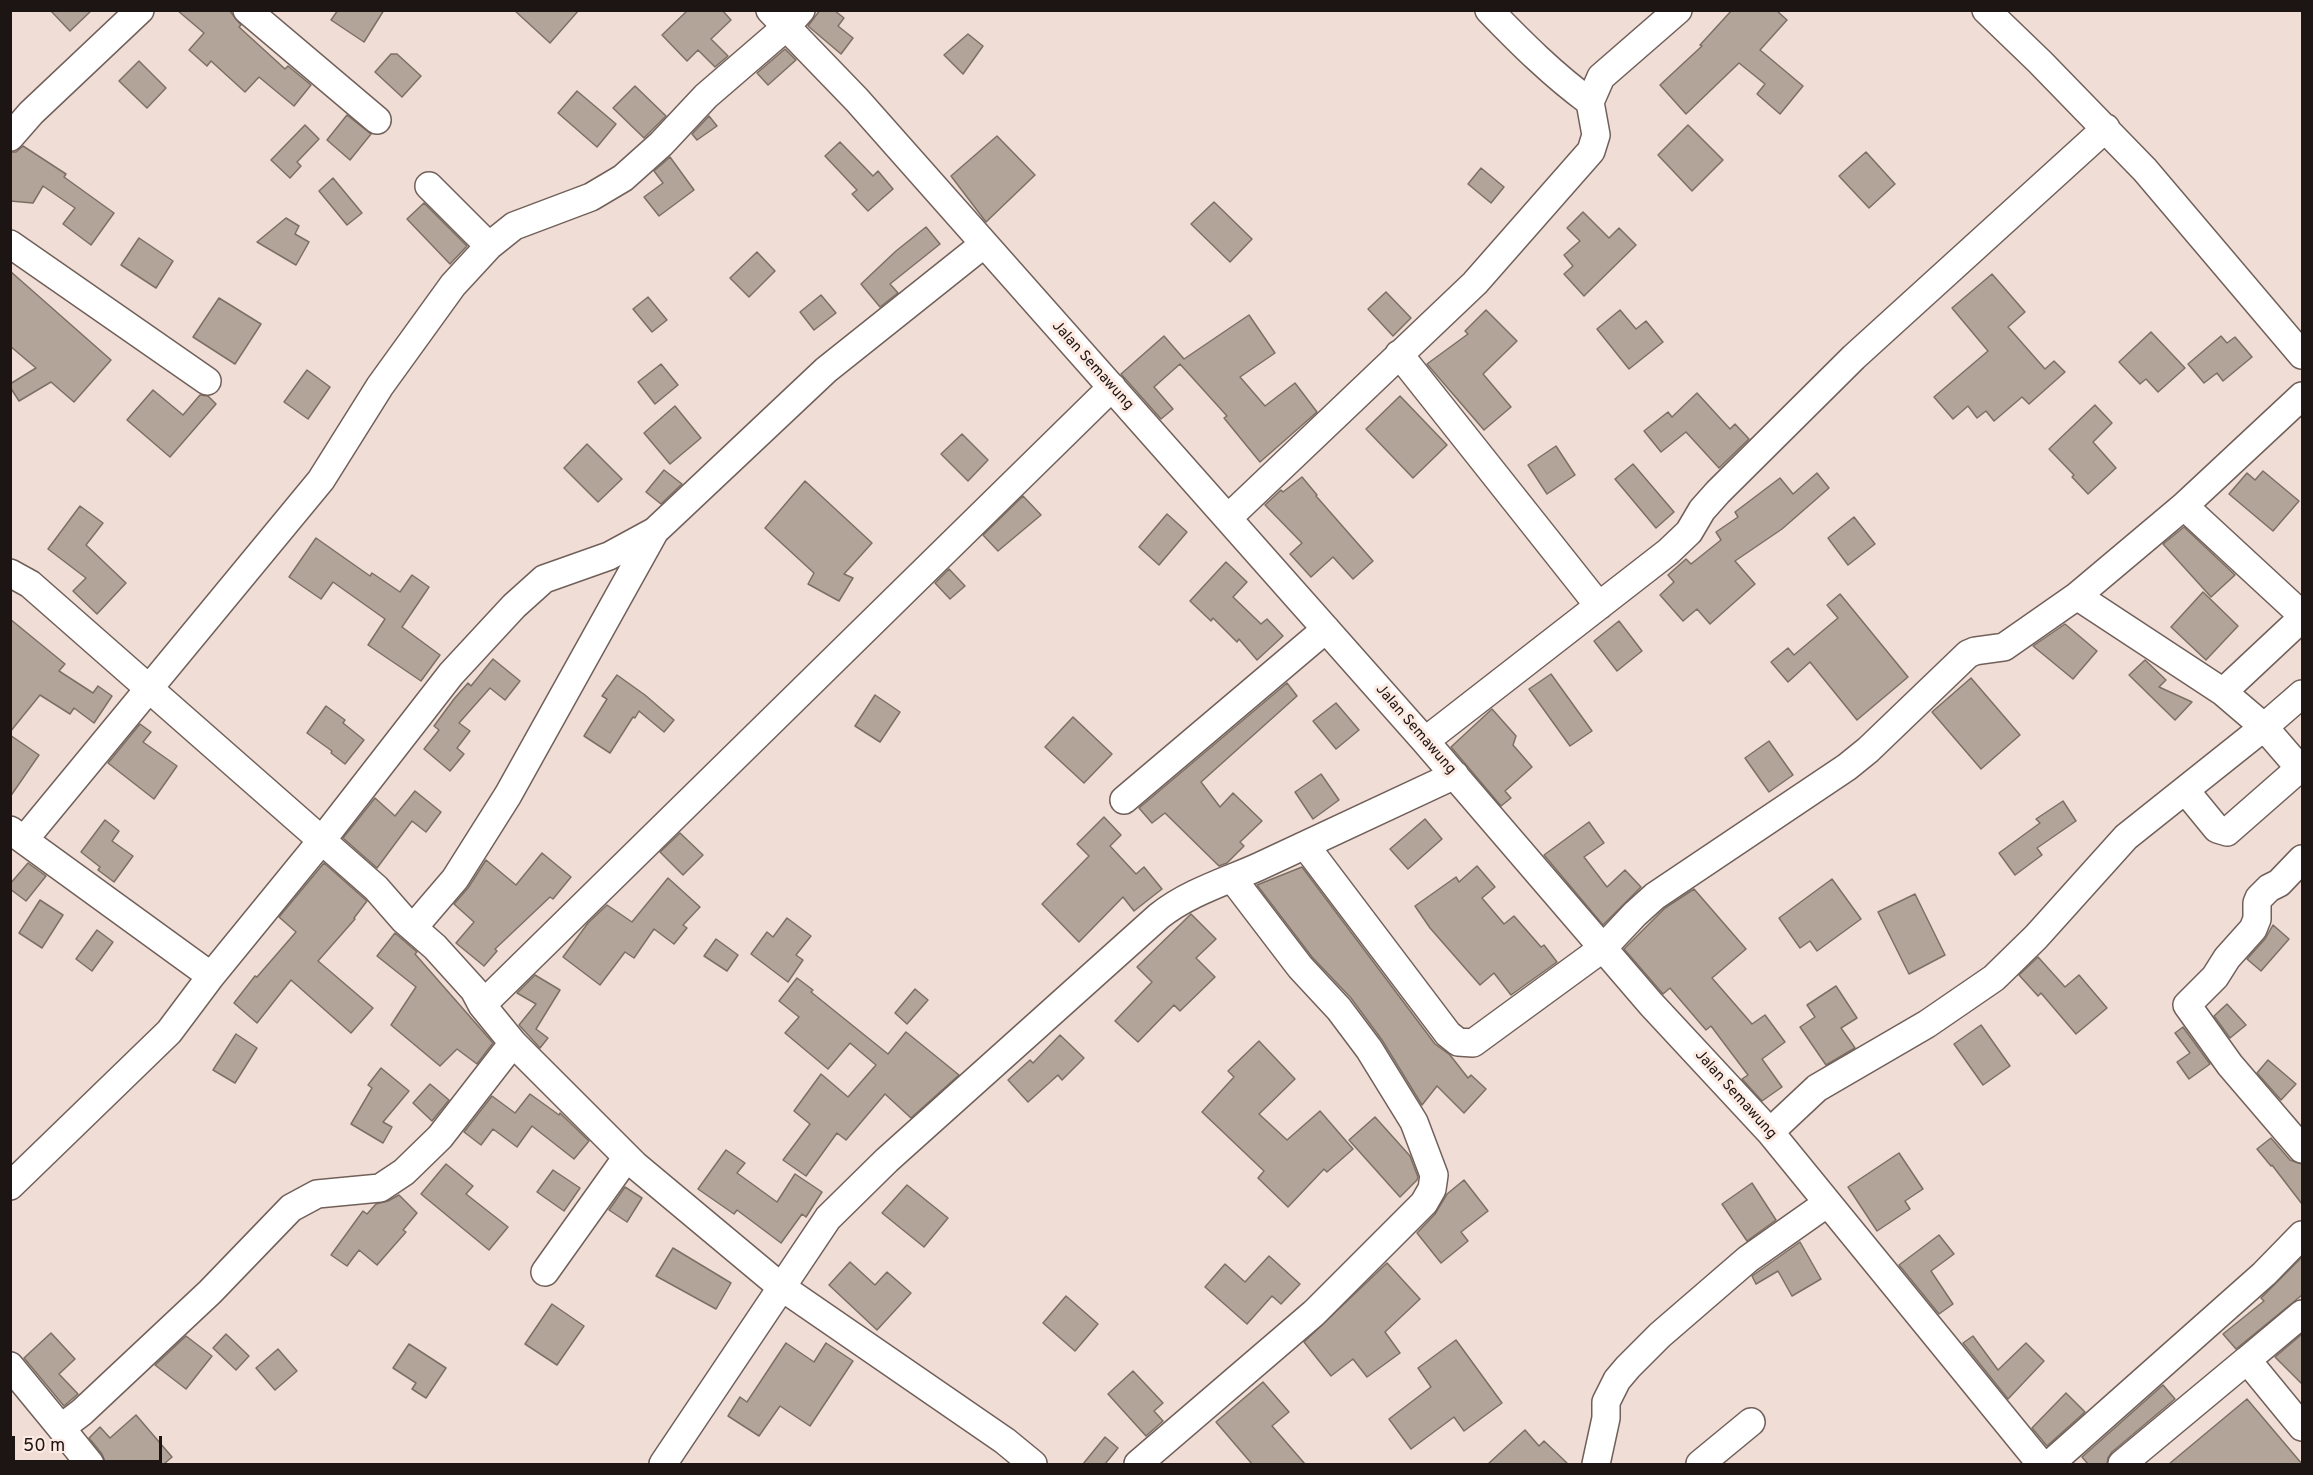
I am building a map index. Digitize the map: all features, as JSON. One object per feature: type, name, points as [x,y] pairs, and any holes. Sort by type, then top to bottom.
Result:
[{"type":"street","points":[[10,137],[31,113],[140,10]]},
{"type":"street","points":[[247,10],[377,120]]},
{"type":"street","points":[[1489,10],[1537,59],[1590,102]]},
{"type":"street","points":[[1228,518],[1475,283],[1591,152],[1596,135],[1590,102],[1600,77],[1678,10]]},
{"type":"street","points":[[1986,10],[2106,128],[2145,170],[2302,355]]},
{"type":"street","points":[[211,976],[17,835],[150,689],[321,480],[380,386],[453,285],[489,246],[514,226],[591,197],[611,187],[661,144],[786,16]]},
{"type":"street","name":"Jalan Semawung","points":[[786,16],[857,100],[1455,775],[1652,1004],[1770,1132],[1826,1204],[2041,1464]]},
{"type":"street","points":[[1425,741],[1599,606],[1683,537],[1718,492],[1854,357],[2106,128]]},
{"type":"street","points":[[429,186],[489,246]]},
{"type":"street","points":[[10,244],[207,381]]},
{"type":"street","points":[[10,1186],[169,1032],[451,674],[514,606],[544,579],[609,556],[655,531],[826,370],[984,244]]},
{"type":"street","points":[[1398,354],[1599,606]]},
{"type":"street","points":[[482,1005],[1112,387]]},
{"type":"street","points":[[1305,845],[1448,1034],[1458,1042],[1473,1043],[1603,948],[1655,896],[1847,767],[1868,750],[1968,654],[2004,647],[2077,596],[2184,507],[2302,396]]},
{"type":"street","points":[[2184,507],[2302,616],[2223,692]]},
{"type":"street","points":[[413,928],[455,879],[508,795],[655,531]]},
{"type":"street","points":[[10,573],[30,584],[376,888],[468,982],[482,1005],[513,1043],[627,1156],[780,1286],[1005,1441],[1033,1464]]},
{"type":"street","points":[[2077,596],[2223,692],[2264,727],[2301,770],[2236,827],[2227,832],[2217,829],[2185,790]]},
{"type":"street","points":[[1124,800],[1326,629]]},
{"type":"street","points":[[1770,1132],[1817,1088],[1927,1024],[1994,978],[2036,937],[2126,837],[2302,694]]},
{"type":"street","points":[[663,1464],[780,1286],[828,1218],[887,1160],[980,1075],[1173,905],[1455,775]]},
{"type":"street","points":[[2302,859],[2259,898],[2256,903],[2257,919],[2253,929],[2227,958],[2215,977],[2191,1000],[2187,1007],[2230,1065],[2302,1149]]},
{"type":"street","points":[[1138,1464],[1314,1313],[1424,1203],[1432,1189],[1434,1175],[1414,1122],[1369,1049],[1339,1009],[1300,967],[1232,878]]},
{"type":"street","points":[[61,1428],[82,1412],[210,1292],[291,1208],[317,1194],[380,1188],[404,1172],[440,1137],[513,1043]]},
{"type":"street","points":[[544,1272],[627,1156]]},
{"type":"street","points":[[1599,1463],[1606,1418],[1606,1402],[1617,1380],[1628,1367],[1660,1335],[1748,1259],[1826,1204]]},
{"type":"street","points":[[2050,1464],[2264,1274],[2302,1235]]},
{"type":"street","points":[[2122,1464],[2302,1314]]},
{"type":"street","points":[[2247,1360],[2302,1427]]},
{"type":"street","points":[[10,1366],[90,1464]]},
{"type":"street","points":[[1700,1464],[1751,1422]]},
{"type":"building","points":[[50,10],[92,10],[70,31]]},
{"type":"building","points":[[177,10],[229,10],[241,25],[239,27],[285,69],[288,66],[311,85],[294,106],[259,77],[245,92],[211,61],[207,66],[189,50],[204,33]]},
{"type":"building","points":[[338,10],[384,10],[364,42],[331,20]]},
{"type":"building","points":[[514,10],[579,10],[550,43]]},
{"type":"building","points":[[688,10],[722,10],[731,20],[711,39],[728,56],[715,67],[698,50],[687,61],[662,35]]},
{"type":"building","points":[[820,10],[834,10],[844,18],[838,26],[853,38],[841,54],[808,26]]},
{"type":"building","points":[[1732,10],[1776,10],[1787,20],[1760,50],[1803,86],[1780,114],[1757,94],[1765,84],[1739,63],[1686,114],[1660,85],[1702,46],[1700,45]]},
{"type":"building","points":[[968,34],[983,46],[963,74],[944,55]]},
{"type":"building","points":[[785,49],[796,60],[768,85],[757,73]]},
{"type":"building","points":[[391,54],[397,54],[421,76],[402,97],[375,72]]},
{"type":"building","points":[[139,61],[166,88],[147,108],[119,81]]},
{"type":"building","points":[[635,86],[666,116],[644,138],[613,108]]},
{"type":"building","points":[[577,91],[616,124],[597,147],[558,113]]},
{"type":"building","points":[[347,115],[371,134],[350,160],[327,140]]},
{"type":"building","points":[[709,116],[717,126],[697,140],[692,134]]},
{"type":"building","points":[[305,125],[319,139],[297,162],[301,166],[290,178],[271,160]]},
{"type":"building","points":[[1688,125],[1723,160],[1692,191],[1658,155]]},
{"type":"building","points":[[997,136],[1035,175],[986,222],[951,176]]},
{"type":"building","points":[[840,142],[873,176],[878,171],[893,189],[868,211],[852,194],[857,190],[825,156]]},
{"type":"building","points":[[23,146],[66,174],[64,177],[114,213],[91,245],[63,224],[75,208],[43,186],[33,203],[10,201],[10,152],[16,152]]},
{"type":"building","points":[[1866,152],[1895,184],[1869,208],[1839,176]]},
{"type":"building","points":[[670,157],[694,190],[659,216],[644,197],[663,183],[654,171]]},
{"type":"building","points":[[1481,168],[1504,187],[1491,203],[1468,184]]},
{"type":"building","points":[[333,178],[362,213],[347,225],[319,191]]},
{"type":"building","points":[[1214,202],[1252,239],[1230,262],[1191,224]]},
{"type":"building","points":[[424,203],[467,246],[450,264],[407,219]]},
{"type":"building","points":[[1583,212],[1609,238],[1619,228],[1636,245],[1584,296],[1564,274],[1573,266],[1564,255],[1580,241],[1567,228]]},
{"type":"building","points":[[286,218],[299,226],[295,234],[309,242],[296,265],[257,242]]},
{"type":"building","points":[[926,227],[940,244],[890,284],[898,293],[880,307],[861,284]]},
{"type":"building","points":[[139,238],[173,261],[156,288],[121,265]]},
{"type":"building","points":[[757,252],[775,271],[749,297],[730,278]]},
{"type":"building","points":[[10,271],[111,360],[74,402],[51,382],[19,401],[10,387],[10,384],[36,368],[10,346]]},
{"type":"building","points":[[1992,274],[2025,312],[2008,327],[2045,369],[2054,361],[2065,372],[2029,404],[2022,397],[1994,421],[1986,411],[1977,418],[1968,406],[1953,419],[1934,397],[1988,351],[1952,308]]},
{"type":"building","points":[[1386,292],[1411,318],[1393,336],[1368,309]]},
{"type":"building","points":[[821,295],[836,313],[814,330],[800,312]]},
{"type":"building","points":[[648,297],[667,320],[652,332],[633,309]]},
{"type":"building","points":[[219,298],[261,324],[235,364],[193,337]]},
{"type":"building","points":[[1486,310],[1517,341],[1483,374],[1511,407],[1484,430],[1427,364],[1468,334],[1465,331]]},
{"type":"building","points":[[1620,310],[1636,329],[1646,321],[1663,342],[1629,369],[1597,329]]},
{"type":"building","points":[[1249,315],[1275,353],[1240,377],[1265,406],[1295,383],[1317,412],[1260,462],[1224,418],[1227,416],[1180,364],[1154,387],[1173,409],[1161,419],[1121,374],[1164,336],[1184,359]]},
{"type":"building","points":[[2151,332],[2185,368],[2158,392],[2146,379],[2140,384],[2119,362]]},
{"type":"building","points":[[2221,336],[2227,343],[2235,337],[2252,357],[2223,381],[2217,373],[2204,383],[2188,364]]},
{"type":"building","points":[[661,364],[678,385],[655,404],[638,382]]},
{"type":"building","points":[[307,370],[330,387],[308,419],[284,402]]},
{"type":"building","points":[[153,390],[183,415],[200,395],[208,396],[216,404],[170,457],[127,420]]},
{"type":"building","points":[[1697,393],[1730,429],[1735,424],[1749,439],[1719,468],[1686,432],[1661,452],[1644,431],[1668,412],[1672,417]]},
{"type":"building","points":[[1400,396],[1447,445],[1413,478],[1366,429]]},
{"type":"building","points":[[2095,405],[2112,423],[2093,442],[2116,468],[2088,494],[2072,477],[2074,475],[2049,449]]},
{"type":"building","points":[[675,406],[701,438],[670,464],[644,433]]},
{"type":"building","points":[[962,434],[988,460],[968,481],[941,454]]},
{"type":"building","points":[[587,444],[622,479],[598,502],[564,468]]},
{"type":"building","points":[[1556,446],[1575,475],[1547,494],[1528,465]]},
{"type":"building","points":[[1633,464],[1674,512],[1656,528],[1615,479]]},
{"type":"building","points":[[664,470],[682,484],[661,504],[646,492]]},
{"type":"building","points":[[2263,471],[2299,501],[2273,531],[2229,494],[2247,473],[2255,480]]},
{"type":"building","points":[[1817,473],[1829,488],[1782,529],[1735,561],[1755,584],[1710,624],[1697,609],[1683,621],[1660,595],[1674,582],[1668,575],[1686,559],[1691,564],[1721,540],[1716,532],[1738,517],[1735,512],[1780,478],[1793,494]]},
{"type":"building","points":[[1302,477],[1373,561],[1353,579],[1333,557],[1311,577],[1290,554],[1302,543],[1265,505],[1281,490],[1283,492]]},
{"type":"building","points":[[805,481],[872,543],[844,574],[853,578],[839,601],[808,584],[814,573],[765,528]]},
{"type":"building","points":[[1023,496],[1041,515],[998,551],[983,535]]},
{"type":"building","points":[[80,506],[103,523],[86,545],[126,583],[97,614],[73,591],[86,578],[48,549]]},
{"type":"building","points":[[1167,514],[1187,532],[1159,565],[1139,547]]},
{"type":"building","points":[[1854,517],[1875,544],[1848,565],[1828,538]]},
{"type":"building","points":[[2184,527],[2235,575],[2211,597],[2163,544]]},
{"type":"building","points":[[316,538],[370,576],[372,573],[400,592],[412,575],[429,587],[402,627],[440,655],[421,681],[368,645],[385,619],[333,582],[321,599],[289,577]]},
{"type":"building","points":[[1226,562],[1247,582],[1233,597],[1261,624],[1267,619],[1283,636],[1257,660],[1239,639],[1237,642],[1213,618],[1211,621],[1190,601]]},
{"type":"building","points":[[949,569],[965,586],[950,599],[935,583]]},
{"type":"building","points":[[2203,592],[2238,626],[2206,660],[2171,627]]},
{"type":"building","points":[[1840,594],[1908,677],[1857,720],[1810,662],[1788,682],[1771,662],[1788,648],[1794,655],[1838,618],[1827,605]]},
{"type":"building","points":[[10,619],[65,664],[59,671],[93,693],[98,686],[112,696],[94,723],[74,708],[70,714],[40,695],[10,732]]},
{"type":"building","points":[[1619,621],[1642,651],[1617,671],[1594,641]]},
{"type":"building","points":[[2065,624],[2097,651],[2073,679],[2033,646]]},
{"type":"building","points":[[493,659],[520,681],[505,700],[490,688],[459,723],[470,731],[457,748],[464,754],[450,771],[424,749],[439,730],[434,726],[454,699],[468,683],[471,686]]},
{"type":"building","points":[[2145,660],[2166,680],[2159,687],[2192,702],[2175,720],[2129,675]]},
{"type":"building","points":[[1551,674],[1592,731],[1570,746],[1529,689]]},
{"type":"building","points":[[617,675],[674,720],[664,732],[639,711],[610,753],[584,736],[607,699],[602,696]]},
{"type":"building","points":[[1971,678],[2020,735],[1981,769],[1932,712]]},
{"type":"building","points":[[1287,683],[1297,696],[1201,782],[1220,807],[1233,793],[1262,821],[1240,842],[1244,846],[1227,863],[1219,866],[1165,813],[1152,823],[1139,808]]},
{"type":"building","points":[[875,695],[900,712],[880,742],[855,726]]},
{"type":"building","points":[[1336,703],[1359,730],[1336,749],[1313,721]]},
{"type":"building","points":[[326,706],[345,720],[343,723],[364,740],[345,764],[331,753],[332,751],[307,733]]},
{"type":"building","points":[[1492,709],[1516,736],[1513,745],[1532,767],[1505,791],[1511,798],[1501,806],[1451,747]]},
{"type":"building","points":[[1073,717],[1112,754],[1084,783],[1045,747]]},
{"type":"building","points":[[140,724],[151,732],[143,742],[177,766],[154,799],[108,763]]},
{"type":"building","points":[[10,735],[39,755],[10,797]]},
{"type":"building","points":[[1769,741],[1793,775],[1769,792],[1745,758]]},
{"type":"building","points":[[1321,774],[1339,800],[1313,819],[1295,792]]},
{"type":"building","points":[[415,791],[441,812],[426,832],[412,821],[377,868],[343,838],[375,798],[395,816]]},
{"type":"building","points":[[2063,801],[2076,821],[2037,848],[2042,855],[2015,875],[1999,853],[2040,823],[2036,819]]},
{"type":"building","points":[[1104,817],[1121,835],[1110,846],[1136,874],[1144,867],[1162,889],[1134,911],[1123,897],[1079,942],[1042,904],[1089,856],[1077,844]]},
{"type":"building","points":[[1425,819],[1442,839],[1408,869],[1390,849]]},
{"type":"building","points":[[105,820],[119,831],[112,841],[133,856],[114,882],[98,870],[100,867],[81,852]]},
{"type":"building","points":[[1589,822],[1604,843],[1584,857],[1607,887],[1625,870],[1641,887],[1603,925],[1544,855]]},
{"type":"building","points":[[680,833],[703,855],[683,875],[660,852]]},
{"type":"building","points":[[542,853],[571,877],[553,899],[550,897],[495,949],[497,951],[484,966],[456,943],[474,922],[454,904],[468,888],[486,860],[516,885]]},
{"type":"building","points":[[28,863],[46,876],[26,901],[10,889],[10,884]]},
{"type":"building","points":[[324,863],[367,901],[355,919],[318,961],[373,1008],[351,1033],[291,980],[257,1023],[234,1003],[255,976],[257,977],[296,932],[279,917]]},
{"type":"building","points":[[1477,866],[1495,887],[1482,898],[1504,924],[1514,916],[1541,947],[1544,945],[1557,962],[1511,995],[1494,973],[1480,985],[1430,928],[1415,906],[1456,877],[1459,882]]},
{"type":"building","points":[[1302,867],[1435,1044],[1450,1055],[1468,1078],[1471,1075],[1486,1089],[1464,1113],[1437,1086],[1422,1105],[1382,1040],[1351,998],[1312,957],[1257,885]]},
{"type":"building","points":[[668,878],[700,907],[683,925],[687,928],[674,944],[654,929],[634,958],[625,952],[600,985],[563,957],[588,923],[607,905],[632,922]]},
{"type":"building","points":[[1832,879],[1861,919],[1817,951],[1810,941],[1800,948],[1779,918]]},
{"type":"building","points":[[1694,889],[1746,949],[1712,978],[1752,1024],[1765,1015],[1785,1042],[1762,1059],[1782,1087],[1762,1101],[1742,1079],[1748,1075],[1711,1026],[1706,1030],[1670,988],[1663,994],[1624,949],[1665,908]]},
{"type":"building","points":[[1915,894],[1945,955],[1909,974],[1878,912]]},
{"type":"building","points":[[40,900],[63,915],[42,948],[19,933]]},
{"type":"building","points":[[1191,914],[1216,939],[1196,958],[1215,977],[1180,1011],[1174,1005],[1138,1042],[1115,1021],[1152,982],[1137,967]]},
{"type":"building","points":[[787,918],[811,936],[796,955],[803,960],[788,982],[751,954],[767,932],[773,937]]},
{"type":"building","points":[[2273,925],[2289,939],[2261,971],[2247,959],[2265,939]]},
{"type":"building","points":[[97,930],[113,942],[92,971],[76,959]]},
{"type":"building","points":[[395,933],[417,952],[415,954],[493,1043],[477,1064],[457,1049],[440,1066],[391,1025],[416,987],[377,956]]},
{"type":"building","points":[[716,939],[738,955],[727,971],[704,956]]},
{"type":"building","points":[[2038,957],[2065,987],[2079,975],[2107,1008],[2076,1034],[2041,993],[2038,996],[2019,975]]},
{"type":"building","points":[[535,975],[560,990],[536,1029],[548,1038],[540,1048],[519,1025],[536,1004],[517,993]]},
{"type":"building","points":[[797,978],[888,1054],[906,1032],[959,1075],[911,1118],[885,1094],[846,1140],[837,1133],[806,1176],[783,1160],[810,1124],[794,1111],[821,1074],[848,1097],[876,1065],[850,1043],[828,1069],[785,1033],[799,1017],[779,1001]]},
{"type":"building","points":[[1836,986],[1857,1018],[1841,1028],[1855,1048],[1826,1065],[1800,1027],[1815,1017],[1807,1005]]},
{"type":"building","points":[[915,989],[928,1000],[907,1024],[895,1013]]},
{"type":"building","points":[[2227,1004],[2246,1025],[2230,1038],[2214,1016]]},
{"type":"building","points":[[1981,1025],[2010,1066],[1983,1085],[1954,1044]]},
{"type":"building","points":[[2183,1027],[2210,1064],[2189,1079],[2177,1062],[2190,1053],[2175,1033]]},
{"type":"building","points":[[236,1034],[257,1048],[235,1083],[213,1070]]},
{"type":"building","points":[[1060,1035],[1084,1058],[1062,1080],[1058,1075],[1028,1102],[1008,1080],[1030,1060],[1033,1063]]},
{"type":"building","points":[[1259,1041],[1295,1079],[1259,1114],[1287,1140],[1320,1111],[1353,1149],[1327,1172],[1324,1169],[1288,1207],[1258,1178],[1264,1171],[1202,1112],[1234,1077],[1228,1071]]},
{"type":"building","points":[[2268,1060],[2296,1084],[2281,1100],[2257,1073]]},
{"type":"building","points":[[381,1068],[409,1091],[383,1122],[392,1127],[383,1143],[351,1124],[372,1088],[368,1085]]},
{"type":"building","points":[[430,1084],[449,1100],[432,1121],[413,1103]]},
{"type":"building","points":[[530,1094],[559,1115],[560,1113],[589,1141],[574,1159],[532,1126],[517,1147],[493,1129],[481,1145],[464,1132],[492,1096],[515,1113]]},
{"type":"building","points":[[1375,1117],[1410,1156],[1418,1177],[1400,1197],[1349,1140]]},
{"type":"building","points":[[2271,1138],[2290,1160],[2302,1164],[2302,1204],[2257,1149]]},
{"type":"building","points":[[726,1150],[745,1163],[737,1173],[777,1202],[795,1174],[822,1192],[806,1217],[802,1214],[781,1243],[737,1210],[734,1214],[698,1189]]},
{"type":"building","points":[[1899,1153],[1923,1189],[1905,1201],[1910,1209],[1877,1231],[1848,1187]]},
{"type":"building","points":[[446,1164],[473,1186],[466,1194],[508,1227],[489,1250],[421,1194]]},
{"type":"building","points":[[553,1170],[580,1188],[564,1211],[537,1192]]},
{"type":"building","points":[[1464,1180],[1488,1211],[1461,1232],[1468,1241],[1441,1263],[1417,1233],[1435,1214],[1447,1194]]},
{"type":"building","points":[[1752,1183],[1776,1220],[1747,1241],[1722,1204]]},
{"type":"building","points":[[907,1185],[948,1218],[924,1247],[882,1213]]},
{"type":"building","points":[[625,1187],[642,1198],[627,1222],[609,1210]]},
{"type":"building","points":[[399,1195],[417,1213],[403,1230],[406,1232],[377,1265],[359,1250],[347,1266],[331,1255],[363,1211],[367,1214],[376,1204]]},
{"type":"building","points":[[1939,1235],[1954,1254],[1931,1271],[1953,1304],[1939,1314],[1899,1265]]},
{"type":"building","points":[[1800,1242],[1821,1279],[1792,1296],[1778,1271],[1756,1284],[1752,1276]]},
{"type":"building","points":[[673,1248],[731,1283],[716,1309],[656,1276]]},
{"type":"building","points":[[1269,1256],[1300,1284],[1281,1304],[1272,1296],[1247,1324],[1205,1287],[1225,1264],[1245,1282]]},
{"type":"building","points":[[2302,1257],[2302,1295],[2236,1349],[2223,1334],[2264,1301],[2261,1298]]},
{"type":"building","points":[[850,1262],[875,1285],[887,1272],[911,1293],[877,1330],[829,1285]]},
{"type":"building","points":[[1387,1263],[1420,1299],[1385,1332],[1400,1353],[1367,1377],[1353,1359],[1331,1376],[1304,1342]]},
{"type":"building","points":[[1066,1296],[1098,1324],[1075,1351],[1043,1323]]},
{"type":"building","points":[[552,1304],[584,1326],[557,1365],[525,1344]]},
{"type":"building","points":[[51,1333],[75,1359],[59,1374],[78,1394],[64,1406],[24,1358]]},
{"type":"building","points":[[226,1334],[249,1356],[236,1370],[213,1348]]},
{"type":"building","points":[[2302,1334],[2302,1384],[2275,1357]]},
{"type":"building","points":[[186,1336],[212,1356],[186,1389],[155,1365]]},
{"type":"building","points":[[1973,1336],[1998,1370],[2026,1343],[2044,1361],[2008,1399],[1963,1343]]},
{"type":"building","points":[[1456,1340],[1502,1403],[1464,1431],[1454,1417],[1411,1449],[1389,1419],[1431,1387],[1418,1368]]},
{"type":"building","points":[[786,1343],[814,1362],[826,1343],[853,1361],[810,1426],[780,1406],[759,1436],[728,1416],[740,1397],[747,1402]]},
{"type":"building","points":[[409,1344],[446,1368],[426,1398],[412,1389],[416,1383],[393,1368]]},
{"type":"building","points":[[278,1349],[297,1371],[275,1390],[256,1368]]},
{"type":"building","points":[[1133,1371],[1163,1403],[1154,1411],[1163,1421],[1146,1436],[1108,1394]]},
{"type":"building","points":[[1263,1382],[1289,1412],[1272,1426],[1305,1464],[1252,1464],[1216,1422]]},
{"type":"building","points":[[2163,1385],[2175,1399],[2112,1452],[2107,1464],[2088,1464],[2082,1457]]},
{"type":"building","points":[[2066,1393],[2085,1412],[2047,1446],[2032,1428]]},
{"type":"building","points":[[2247,1399],[2302,1464],[2169,1464]]},
{"type":"building","points":[[136,1415],[172,1457],[164,1464],[106,1464],[102,1454],[89,1438],[100,1427],[110,1438]]},
{"type":"building","points":[[1525,1430],[1539,1446],[1544,1441],[1568,1464],[1488,1464]]},
{"type":"building","points":[[1105,1437],[1118,1448],[1105,1464],[1083,1464]]}]
